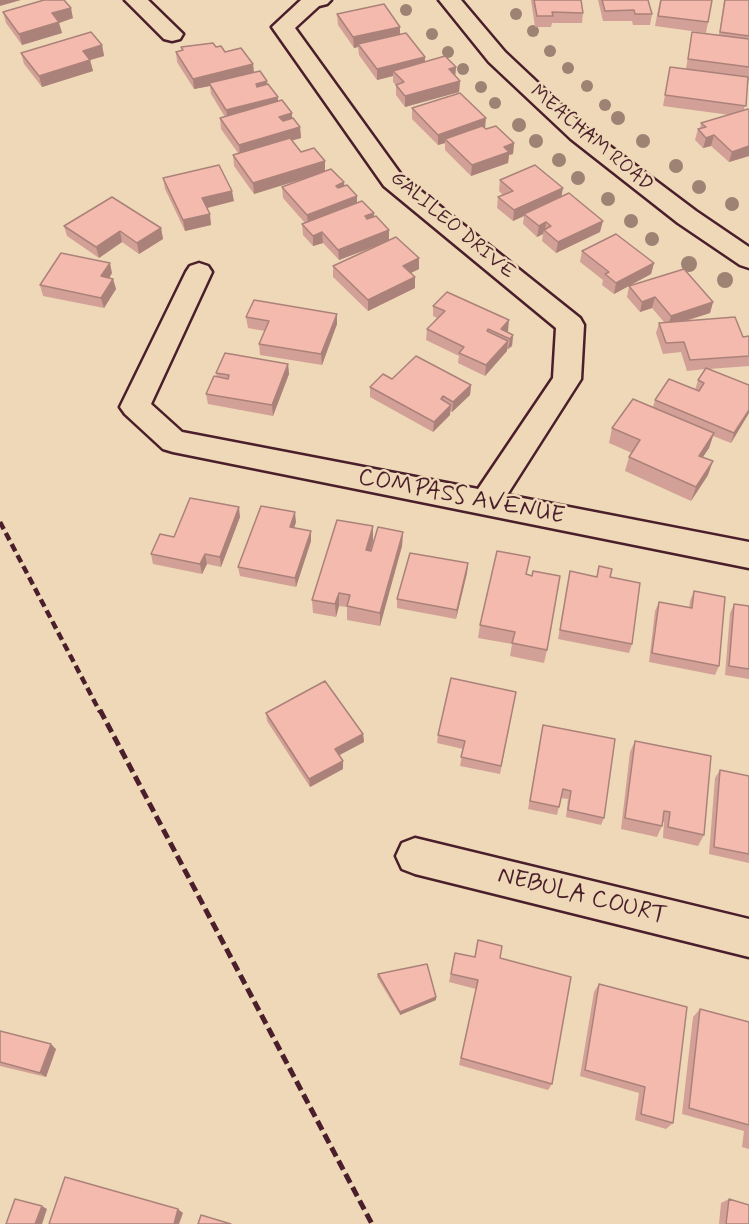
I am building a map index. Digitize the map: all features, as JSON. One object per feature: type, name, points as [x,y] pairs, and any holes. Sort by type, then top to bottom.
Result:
[{"type":"street","points":[[136,0],[172,34]]},
{"type":"street","name":"GALILEO DRIVE","points":[[320,0],[313,1],[283,27],[393,181],[570,325],[567,379],[485,503]]},
{"type":"street","name":"MEACHAM ROAD","points":[[450,0],[498,57],[579,134],[677,210],[749,259]]},
{"type":"street","name":"COMPASS AVENUE","points":[[199,272],[135,407],[173,441],[749,555]]},
{"type":"street","name":"NEBULA COURT","points":[[415,856],[749,938]]},
{"type":"building","points":[[44,0],[64,0],[71,8],[52,13],[59,22],[19,34],[3,12]]},
{"type":"building","points":[[534,0],[581,0],[583,13],[552,12],[553,16],[537,16]]},
{"type":"building","points":[[602,0],[648,0],[652,14],[635,14],[634,10],[605,11]]},
{"type":"building","points":[[661,0],[712,0],[708,22],[658,16]]},
{"type":"building","points":[[725,0],[749,0],[749,36],[720,32]]},
{"type":"building","points":[[384,4],[400,27],[353,37],[337,14]]},
{"type":"building","points":[[91,32],[102,45],[83,51],[90,60],[39,76],[21,53]]},
{"type":"building","points":[[692,32],[749,39],[749,67],[688,59]]},
{"type":"building","points":[[406,33],[425,57],[377,69],[358,44]]},
{"type":"building","points":[[213,43],[216,47],[221,46],[225,52],[241,48],[253,64],[193,79],[176,52],[183,50],[181,47]]},
{"type":"building","points":[[445,56],[456,67],[449,69],[460,81],[405,96],[396,85],[404,82],[393,71]]},
{"type":"building","points":[[670,67],[748,77],[746,106],[665,95]]},
{"type":"building","points":[[260,71],[267,81],[256,84],[257,87],[268,84],[278,97],[226,110],[209,83]]},
{"type":"building","points":[[460,93],[486,118],[438,135],[412,108]]},
{"type":"building","points":[[282,100],[292,113],[279,117],[283,121],[293,118],[300,127],[239,145],[220,118]]},
{"type":"building","points":[[748,109],[749,146],[732,152],[714,135],[706,138],[698,129],[706,127],[701,123]]},
{"type":"building","points":[[482,126],[486,129],[496,126],[514,143],[504,147],[509,152],[472,165],[445,139]]},
{"type":"building","points":[[290,138],[301,152],[314,148],[325,161],[253,183],[233,155]]},
{"type":"building","points":[[219,165],[232,191],[202,198],[210,214],[183,220],[163,178]]},
{"type":"building","points":[[535,165],[563,188],[514,210],[498,197],[513,191],[500,180]]},
{"type":"building","points":[[331,169],[344,182],[336,186],[338,188],[347,185],[357,196],[307,215],[282,187]]},
{"type":"building","points":[[569,193],[603,221],[558,242],[544,230],[551,226],[546,222],[539,226],[524,214]]},
{"type":"building","points":[[112,197],[161,228],[137,243],[120,231],[96,247],[64,226]]},
{"type":"building","points":[[362,201],[374,213],[365,216],[367,219],[376,216],[389,230],[338,250],[322,232],[313,236],[302,224]]},
{"type":"building","points":[[616,234],[654,263],[616,283],[605,274],[609,272],[582,251]]},
{"type":"building","points":[[396,237],[419,258],[403,266],[415,277],[368,300],[333,266]]},
{"type":"building","points":[[61,253],[110,263],[101,276],[113,279],[101,298],[40,285]]},
{"type":"building","points":[[684,269],[713,302],[671,316],[655,297],[642,302],[629,286]]},
{"type":"building","points":[[447,292],[509,320],[501,329],[513,335],[510,339],[488,329],[487,331],[508,341],[486,365],[459,353],[464,347],[427,329],[445,311],[433,306]]},
{"type":"building","points":[[254,300],[337,314],[321,354],[259,344],[269,321],[246,317]]},
{"type":"building","points":[[735,317],[743,337],[749,336],[749,356],[690,360],[684,342],[666,343],[659,323]]},
{"type":"building","points":[[225,353],[288,364],[272,405],[206,394],[214,376],[228,379],[229,375],[216,373]]},
{"type":"building","points":[[416,356],[471,385],[453,402],[443,396],[441,399],[451,405],[434,422],[370,387],[383,374],[392,379]]},
{"type":"building","points":[[706,368],[749,385],[749,410],[734,433],[655,400],[669,379],[699,391],[704,383],[698,380]]},
{"type":"building","points":[[633,399],[714,433],[699,456],[713,461],[696,487],[629,457],[640,440],[612,428]]},
{"type":"building","points":[[190,498],[239,507],[220,557],[205,554],[200,564],[151,554],[160,534],[174,537]]},
{"type":"building","points":[[261,506],[295,512],[290,527],[311,531],[295,578],[238,567]]},
{"type":"building","points":[[337,520],[373,526],[366,550],[371,551],[378,527],[403,532],[380,613],[347,606],[350,595],[339,593],[335,604],[312,600]]},
{"type":"building","points":[[497,551],[530,557],[526,574],[532,576],[533,571],[560,576],[547,650],[512,643],[515,632],[480,625]]},
{"type":"building","points":[[410,553],[468,563],[457,610],[397,599]]},
{"type":"building","points":[[599,566],[612,569],[610,577],[640,583],[632,644],[560,630],[570,571],[597,577]]},
{"type":"building","points":[[694,591],[725,597],[719,666],[652,653],[659,602],[692,608]]},
{"type":"building","points":[[734,604],[749,606],[749,669],[729,666]]},
{"type":"building","points":[[451,678],[516,692],[501,766],[461,757],[465,741],[438,735]]},
{"type":"building","points":[[325,681],[363,734],[335,749],[343,761],[309,779],[266,713]]},
{"type":"building","points":[[543,725],[615,739],[604,818],[568,810],[571,791],[563,789],[559,807],[530,801]]},
{"type":"building","points":[[635,741],[711,756],[704,835],[668,827],[670,812],[664,811],[662,826],[625,818]]},
{"type":"building","points":[[720,770],[749,776],[749,854],[714,847]]},
{"type":"building","points":[[478,940],[502,946],[500,958],[571,977],[552,1084],[461,1058],[478,980],[451,974],[455,953],[475,957]]},
{"type":"building","points":[[427,964],[436,997],[400,1012],[378,974]]},
{"type":"building","points":[[599,984],[687,1007],[673,1123],[641,1114],[645,1087],[585,1070]]},
{"type":"building","points":[[700,1009],[749,1022],[749,1125],[689,1108]]},
{"type":"building","points":[[0,1031],[51,1044],[40,1073],[0,1062]]},
{"type":"building","points":[[65,1177],[178,1209],[174,1224],[49,1224]]},
{"type":"building","points":[[15,1199],[42,1206],[35,1224],[6,1224]]},
{"type":"building","points":[[729,1199],[749,1205],[749,1224],[726,1224]]},
{"type":"building","points":[[201,1215],[231,1224],[198,1224]]},
{"type":"railway","points":[[0,522],[100,712]]},
{"type":"railway","points":[[100,710],[372,1224]]}]
